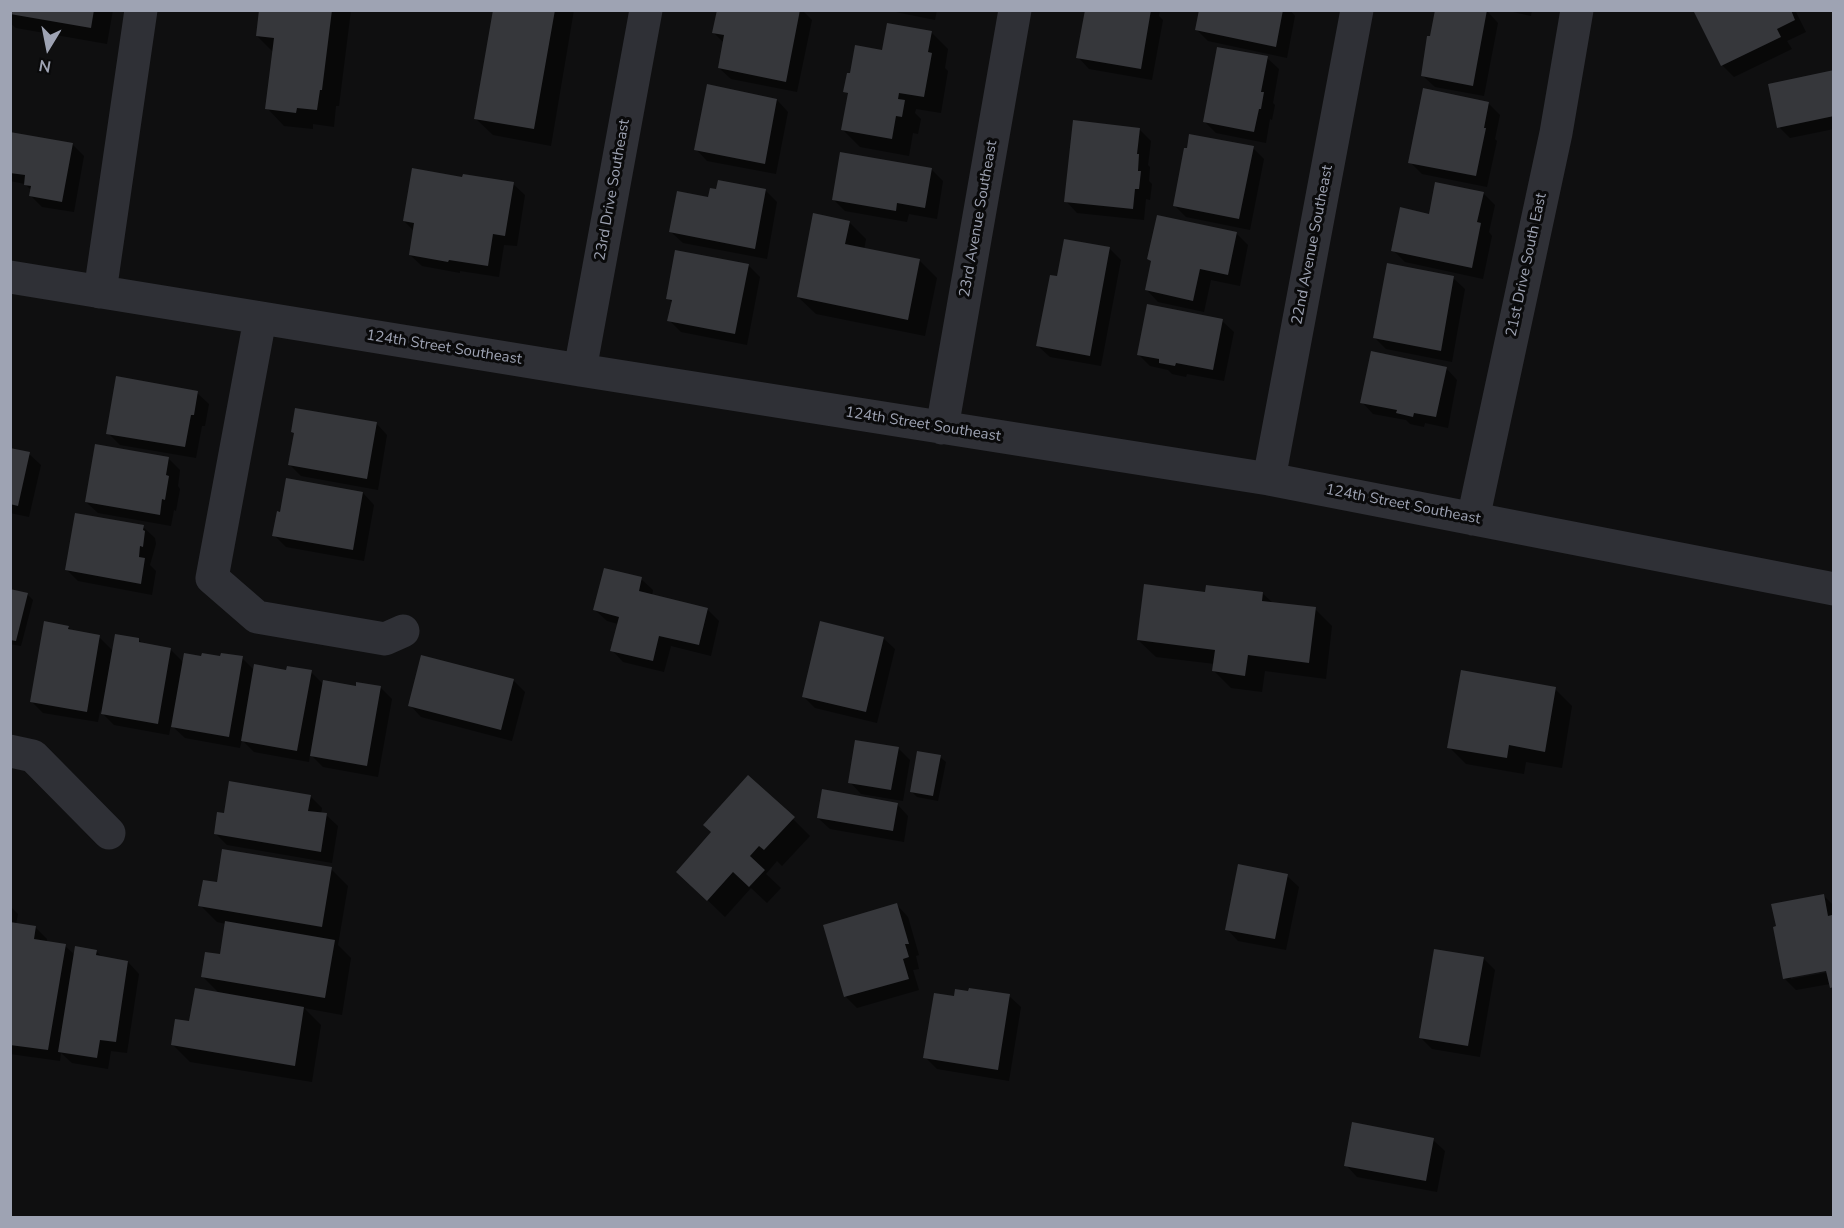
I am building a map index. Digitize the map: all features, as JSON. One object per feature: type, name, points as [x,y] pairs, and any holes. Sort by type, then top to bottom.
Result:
[{"type":"street","points":[[100,292],[141,10]]},
{"type":"street","name":"23rd Drive Southeast","points":[[580,370],[646,10]]},
{"type":"street","name":"23rd Avenue Southeast","points":[[942,428],[1015,10]]},
{"type":"street","name":"22nd Avenue Southeast","points":[[1269,479],[1357,10]]},
{"type":"street","name":"21st Drive South East","points":[[1473,519],[1556,133],[1577,10]]},
{"type":"street","name":"124th Street Southeast","points":[[10,277],[260,319],[1269,479],[1833,589]]},
{"type":"street","points":[[260,319],[212,578],[257,617],[385,639],[403,631]]},
{"type":"street","points":[[10,752],[33,756],[109,833]]},
{"type":"building","points":[[10,10],[94,10],[91,28],[10,14]]},
{"type":"building","points":[[259,10],[332,10],[322,90],[320,90],[317,110],[297,108],[296,113],[265,109],[274,38],[256,36]]},
{"type":"building","points":[[493,10],[555,10],[534,129],[474,119]]},
{"type":"building","points":[[717,10],[800,10],[786,82],[718,68],[724,35],[712,33]]},
{"type":"building","points":[[1085,10],[1151,10],[1141,69],[1076,58]]},
{"type":"building","points":[[1199,10],[1283,10],[1276,47],[1195,30]]},
{"type":"building","points":[[1435,10],[1487,10],[1473,86],[1421,76],[1427,36],[1430,36]]},
{"type":"building","points":[[1696,10],[1791,10],[1795,20],[1777,29],[1781,37],[1721,66],[1694,12]]},
{"type":"building","points":[[887,23],[932,31],[928,52],[932,53],[924,97],[899,93],[898,99],[905,100],[902,117],[896,116],[892,139],[841,130],[848,93],[843,92],[847,73],[850,73],[855,45],[882,50]]},
{"type":"building","points":[[1217,47],[1268,56],[1261,92],[1264,92],[1261,109],[1259,109],[1254,132],[1203,122]]},
{"type":"building","points":[[1834,70],[1834,116],[1777,128],[1768,84]]},
{"type":"building","points":[[707,84],[777,99],[765,164],[694,150]]},
{"type":"building","points":[[1423,88],[1489,102],[1476,176],[1408,163]]},
{"type":"building","points":[[1073,120],[1140,128],[1137,154],[1139,154],[1138,171],[1141,171],[1139,189],[1135,189],[1133,209],[1064,202]]},
{"type":"building","points":[[10,132],[73,143],[62,202],[29,196],[31,186],[24,185],[25,175],[10,173]]},
{"type":"building","points":[[1189,134],[1254,146],[1239,219],[1173,206],[1184,148],[1187,148]]},
{"type":"building","points":[[840,152],[932,168],[925,208],[897,203],[896,211],[832,200]]},
{"type":"building","points":[[412,168],[462,177],[463,174],[514,182],[505,236],[493,234],[488,266],[409,255],[414,223],[403,221]]},
{"type":"building","points":[[718,180],[766,189],[755,249],[669,232],[677,191],[708,197],[710,188],[716,189]]},
{"type":"building","points":[[1435,182],[1484,192],[1477,222],[1481,223],[1472,268],[1391,251],[1400,207],[1429,214]]},
{"type":"building","points":[[813,213],[850,221],[845,244],[920,259],[908,320],[797,297]]},
{"type":"building","points":[[1157,215],[1237,232],[1228,275],[1200,269],[1193,301],[1145,290],[1151,261],[1147,259]]},
{"type":"building","points":[[1064,239],[1110,247],[1090,356],[1036,346],[1050,275],[1057,276]]},
{"type":"building","points":[[675,250],[749,264],[735,334],[667,321],[672,300],[666,299]]},
{"type":"building","points":[[1387,263],[1454,276],[1441,351],[1373,338]]},
{"type":"building","points":[[1147,304],[1223,319],[1213,370],[1176,363],[1175,366],[1159,363],[1159,359],[1137,355]]},
{"type":"building","points":[[1371,351],[1447,367],[1436,417],[1414,413],[1413,417],[1396,413],[1397,410],[1360,403]]},
{"type":"building","points":[[116,376],[198,391],[185,447],[106,434]]},
{"type":"building","points":[[295,408],[377,422],[367,479],[288,465],[294,433],[291,432]]},
{"type":"building","points":[[95,444],[169,457],[166,475],[169,476],[160,515],[85,502]]},
{"type":"building","points":[[10,448],[30,452],[18,506],[10,504]]},
{"type":"building","points":[[286,478],[363,492],[353,550],[272,536],[277,511],[280,512]]},
{"type":"building","points":[[75,513],[144,525],[143,547],[140,546],[139,557],[145,558],[141,584],[65,570]]},
{"type":"building","points":[[604,568],[642,577],[639,591],[708,608],[699,645],[659,636],[653,661],[610,651],[619,617],[593,610]]},
{"type":"building","points":[[1144,584],[1205,592],[1206,585],[1263,592],[1262,601],[1316,607],[1309,663],[1248,655],[1245,676],[1212,671],[1215,650],[1137,640]]},
{"type":"building","points":[[10,589],[28,593],[16,641],[10,640]]},
{"type":"building","points":[[44,621],[69,626],[68,629],[100,635],[87,712],[30,702]]},
{"type":"building","points":[[820,621],[884,637],[866,712],[802,697]]},
{"type":"building","points":[[115,634],[139,638],[139,642],[171,648],[158,724],[101,714]]},
{"type":"building","points":[[184,653],[201,656],[202,653],[220,656],[221,653],[243,656],[229,737],[171,727]]},
{"type":"building","points":[[421,655],[514,679],[501,730],[408,706]]},
{"type":"building","points":[[254,664],[286,670],[287,666],[312,670],[297,751],[241,741]]},
{"type":"building","points":[[1461,670],[1556,687],[1545,752],[1509,745],[1507,758],[1447,748]]},
{"type":"building","points":[[323,680],[356,686],[356,682],[381,686],[367,766],[310,756]]},
{"type":"building","points":[[855,740],[899,747],[891,790],[848,783]]},
{"type":"building","points":[[917,751],[941,755],[933,796],[910,792]]},
{"type":"building","points":[[748,775],[795,817],[764,850],[759,846],[750,856],[765,870],[749,887],[733,872],[707,901],[676,872],[711,832],[703,825]]},
{"type":"building","points":[[229,781],[311,795],[308,811],[327,813],[321,852],[214,834],[217,812],[224,813]]},
{"type":"building","points":[[822,789],[898,803],[893,831],[817,818]]},
{"type":"building","points":[[222,849],[332,867],[322,927],[198,906],[203,880],[217,882]]},
{"type":"building","points":[[1238,864],[1288,874],[1275,939],[1225,930]]},
{"type":"building","points":[[1824,894],[1828,916],[1832,915],[1834,920],[1834,987],[1830,988],[1826,971],[1783,979],[1771,904]]},
{"type":"building","points":[[897,903],[909,944],[905,944],[909,957],[903,959],[909,979],[844,997],[823,925]]},
{"type":"building","points":[[225,921],[335,940],[325,998],[201,977],[205,952],[220,954]]},
{"type":"building","points":[[10,922],[36,926],[34,939],[66,944],[48,1050],[10,1045]]},
{"type":"building","points":[[75,946],[97,950],[96,955],[128,961],[116,1042],[100,1040],[97,1058],[58,1052]]},
{"type":"building","points":[[1434,949],[1484,957],[1468,1046],[1419,1038]]},
{"type":"building","points":[[195,988],[304,1007],[295,1066],[171,1045],[175,1019],[189,1021]]},
{"type":"building","points":[[969,988],[1010,994],[998,1070],[923,1058],[934,993],[954,996],[955,989],[968,991]]},
{"type":"building","points":[[1352,1122],[1434,1138],[1426,1181],[1344,1166]]}]
